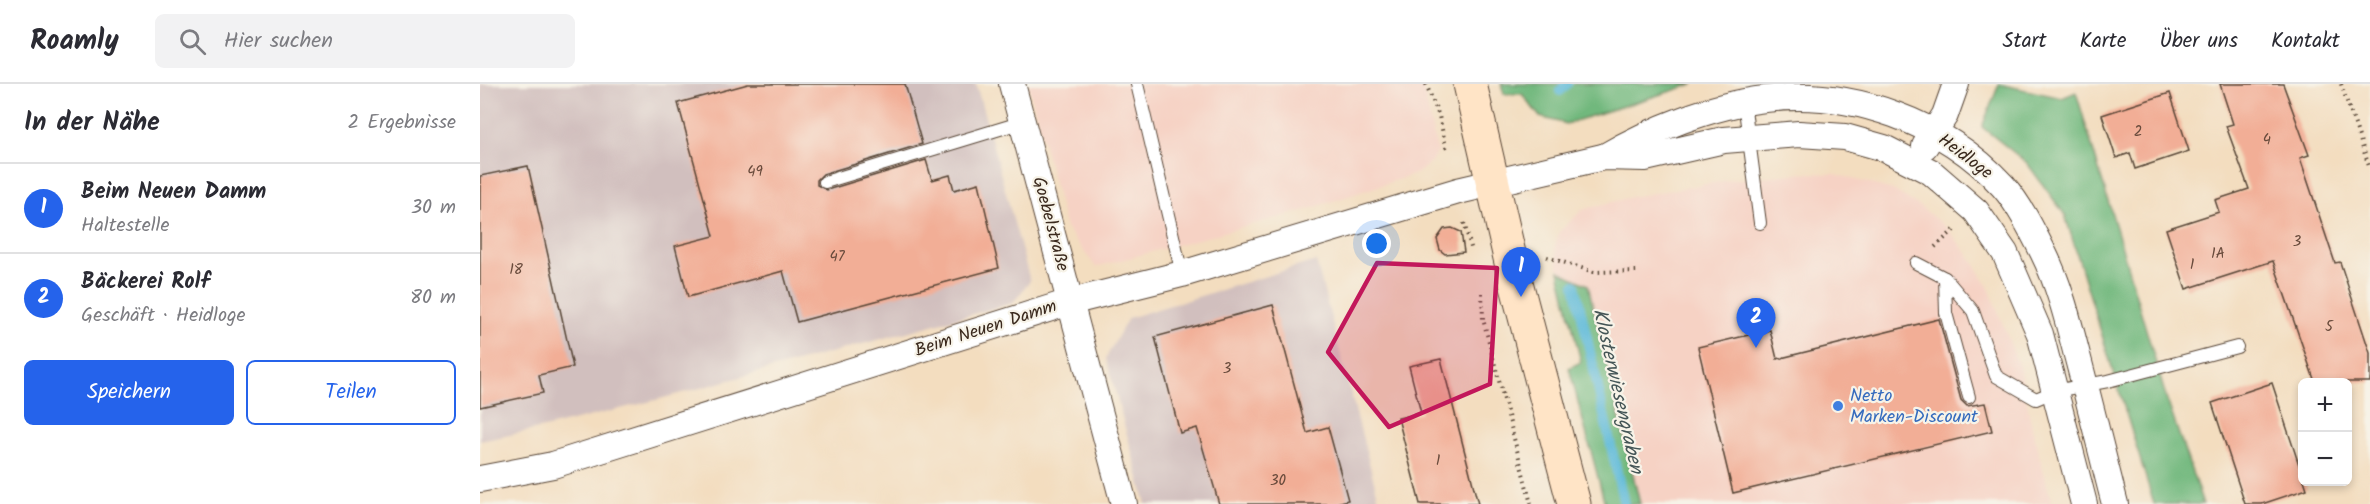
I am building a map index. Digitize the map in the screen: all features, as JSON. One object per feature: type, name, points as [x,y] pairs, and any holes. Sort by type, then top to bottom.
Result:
[{"type":"street","name":"Goebelstraße","points":[[1012,84],[1124,504]]},
{"type":"street","points":[[1470,84],[1574,504]]},
{"type":"street","points":[[1916,162],[1945,115],[1956,84]]},
{"type":"street","name":"Heidloge","points":[[1603,157],[1636,138],[1744,102],[1791,97],[1848,101],[1902,117],[1933,133],[1981,166],[2004,187],[2030,227],[2053,272],[2115,504]]},
{"type":"street","name":"Heidloge","points":[[1493,183],[1603,157],[1645,158],[1692,146],[1799,134],[1845,137],[1884,148],[1916,162],[1942,180],[1976,211],[2005,253],[2040,334],[2084,504]]},
{"type":"street","name":"Beim Neuen Damm","points":[[480,479],[554,465],[1070,302],[1182,274],[1430,199],[1493,183]]},
{"type":"lane","points":[[1137,84],[1182,274]]},
{"type":"lane","points":[[1744,102],[1760,223]]},
{"type":"lane","points":[[825,182],[1023,122]]},
{"type":"lane","points":[[1916,263],[1945,278],[1973,311],[1996,375],[2036,399],[2055,391],[2085,386],[2237,347]]},
{"type":"lane","points":[[1945,278],[1946,313],[1969,397]]},
{"type":"path","points":[[1426,84],[1439,116],[1447,151]]},
{"type":"path","points":[[2341,84],[2370,170]]},
{"type":"path","points":[[1464,223],[1475,261]]},
{"type":"path","points":[[1916,263],[1956,228]]},
{"type":"path","points":[[1546,257],[1594,272],[1637,271]]},
{"type":"path","points":[[1482,290],[1483,319],[1532,504]]},
{"type":"highlighted area","points":[[1377,263],[1497,268],[1490,384],[1389,427],[1328,352]]},
{"type":"shaded area","points":[[480,84],[976,84],[1030,281],[1013,303],[660,399],[544,428],[480,441]]},
{"type":"shaded area","points":[[1028,84],[1422,84],[1437,151],[1431,162],[1418,173],[1306,210],[1096,267],[1066,228]]},
{"type":"shaded area","points":[[1805,173],[1835,174],[1893,190],[1921,207],[1949,230],[1973,261],[1989,288],[2021,372],[2032,428],[2052,504],[1640,504],[1588,285],[1559,271],[1555,246],[1559,232],[1582,210],[1631,197],[1730,180]]},
{"type":"shaded area","points":[[1316,261],[1380,504],[1146,504],[1106,358],[1128,318]]},
{"type":"green space","points":[[1501,84],[1694,84],[1566,124],[1540,117],[1522,94],[1504,94]]},
{"type":"green space","points":[[1999,84],[2062,98],[2076,92],[2166,397],[2203,504],[2154,504],[2065,215],[2027,163],[1982,127]]},
{"type":"green space","points":[[1559,271],[1588,285],[1640,504],[1605,504],[1569,368],[1581,362]]},
{"type":"building","points":[[748,84],[905,84],[922,144],[823,174],[817,180],[817,185],[827,190],[926,160],[932,180],[950,175],[954,190],[979,183],[999,268],[797,322],[783,271],[688,297],[675,246],[714,236],[678,103]]},
{"type":"building","points":[[2220,84],[2283,84],[2309,155],[2300,158],[2335,263],[2340,262],[2370,353],[2370,382],[2352,382],[2352,378],[2314,378],[2273,261],[2186,289],[2166,229],[2219,212],[2215,200],[2249,189],[2226,126],[2233,124]]},
{"type":"building","points":[[2170,93],[2189,151],[2135,169],[2130,153],[2116,158],[2102,115]]},
{"type":"building","points":[[528,166],[573,367],[539,375],[543,393],[480,407],[480,176]]},
{"type":"building","points":[[1452,228],[1461,232],[1464,252],[1445,254],[1440,250],[1437,239],[1444,229]]},
{"type":"building","points":[[1273,305],[1307,433],[1328,427],[1348,500],[1333,504],[1219,504],[1197,428],[1180,433],[1155,337]]},
{"type":"building","points":[[1939,319],[1961,400],[1967,406],[1985,403],[1992,431],[1733,493],[1698,347],[1770,330],[1777,359]]},
{"type":"building","points":[[1441,359],[1478,504],[1420,504],[1398,418],[1421,413],[1409,366]]},
{"type":"building","points":[[2272,383],[2298,462],[2298,486],[2306,486],[2307,489],[2262,504],[2245,504],[2212,403]]},
{"type":"waterway","name":"Klosterwiesengraben","points":[[1560,91],[1567,84]]},
{"type":"waterway","name":"Klosterwiesengraben","points":[[1575,285],[1624,504]]},
{"type":"place","name":"Beim Neuen Damm","points":[[1521,297]]},
{"type":"place","name":"Bäckerei Rolf","points":[[1756,348]]},
{"type":"place","name":"Netto Marken-Discount","points":[[1838,406]]}]
